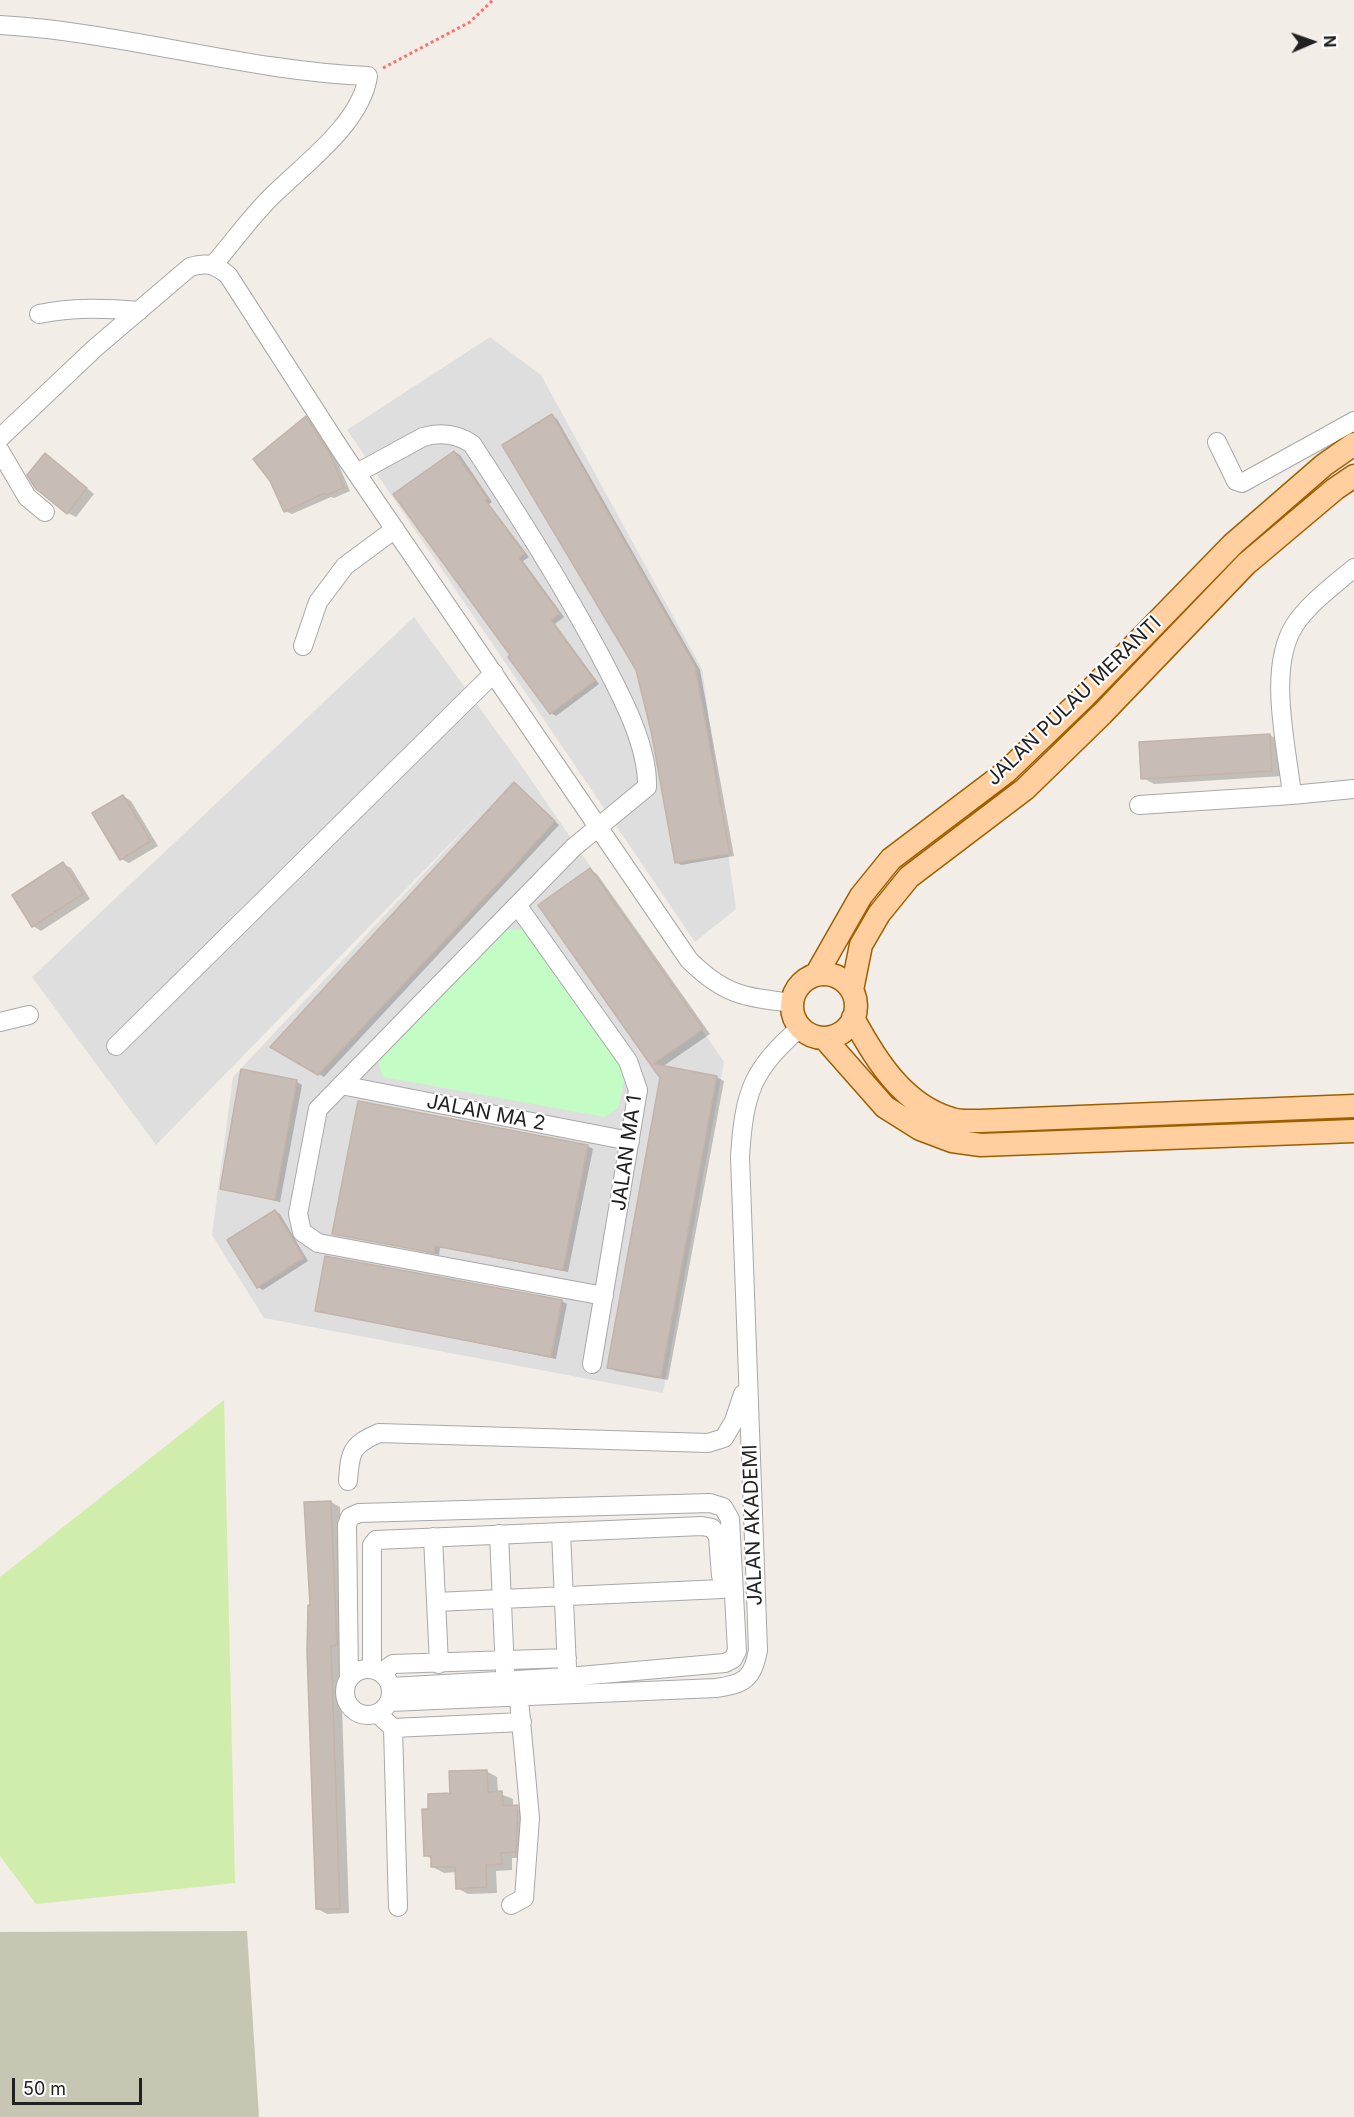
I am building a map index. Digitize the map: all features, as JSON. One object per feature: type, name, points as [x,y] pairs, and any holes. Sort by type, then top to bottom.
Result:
[{"type":"main road","name":"JALAN PULAU MERANTI","points":[[816,975],[861,896],[891,859],[1006,772],[1083,698],[1233,544],[1324,465],[1354,444]]},
{"type":"main road","name":"JALAN PULAU MERANTI","points":[[852,990],[861,945],[879,914],[909,877],[1024,789],[1102,714],[1246,564],[1335,489],[1354,476]]},
{"type":"main road","points":[[825,1039],[843,1033],[856,1009],[852,990],[840,978],[824,974],[816,975],[799,985],[792,1003],[795,1021],[800,1028],[807,1034],[825,1039],[885,1107],[920,1129],[952,1141],[981,1146],[1354,1131]]},
{"type":"main road","points":[[853,1018],[876,1060],[916,1102],[952,1119],[991,1121],[1354,1107]]},
{"type":"street","points":[[1,22],[308,73],[368,76],[366,92],[354,114],[269,199],[214,264]]},
{"type":"street","points":[[2,431],[190,267],[214,264],[228,275],[357,473],[688,960],[706,977],[724,989],[751,998],[792,1003]]},
{"type":"street","points":[[39,314],[63,309],[100,308],[139,311]]},
{"type":"street","points":[[1217,442],[1236,481],[1242,483],[1354,421]]},
{"type":"street","points":[[357,473],[423,437],[435,434],[461,436],[472,444],[561,581],[630,716],[646,770],[647,787],[596,827],[318,1109],[298,1214],[302,1232],[318,1243],[604,1296]]},
{"type":"street","points":[[0,451],[27,497],[45,512]]},
{"type":"street","points":[[303,646],[318,602],[345,566],[395,529]]},
{"type":"street","points":[[1292,795],[1281,695],[1282,653],[1295,626],[1354,568]]},
{"type":"street","points":[[116,1046],[494,673]]},
{"type":"street","points":[[1139,806],[1354,789]]},
{"type":"street","name":"JALAN MA 1","points":[[517,905],[632,1068],[638,1090],[592,1364]]},
{"type":"street","points":[[0,1022],[28,1015]]},
{"type":"street","name":"JALAN AKADEMI","points":[[382,1689],[519,1699],[716,1688],[739,1685],[754,1670],[758,1650],[740,1157],[743,1122],[749,1093],[761,1066],[777,1047],[800,1028]]},
{"type":"street","name":"JALAN MA 2","points":[[341,1085],[630,1141]]},
{"type":"street","points":[[348,1481],[350,1454],[361,1440],[379,1433],[708,1443],[724,1438],[734,1421],[747,1383]]},
{"type":"street","points":[[349,1679],[347,1525],[350,1517],[359,1513],[710,1503],[723,1507],[730,1519],[737,1651],[733,1659],[725,1663],[568,1677],[382,1689],[359,1670],[349,1679],[344,1690],[347,1703],[355,1712],[366,1716],[382,1689],[393,1664],[567,1658]]},
{"type":"street","points":[[398,1907],[393,1728],[382,1689],[372,1545],[376,1540],[702,1526],[712,1528],[718,1536],[725,1663]]},
{"type":"street","points":[[561,1532],[568,1677]]},
{"type":"street","points":[[499,1534],[505,1680]]},
{"type":"street","points":[[433,1537],[439,1664]]},
{"type":"street","points":[[436,1602],[722,1589]]},
{"type":"street","points":[[511,1905],[524,1898],[530,1818],[519,1699]]},
{"type":"street","points":[[393,1728],[522,1722]]},
{"type":"path","points":[[368,76],[470,22],[494,0]]},
{"type":"shaded area","points":[[490,337],[541,375],[702,669],[736,909],[695,942],[347,430]]},
{"type":"shaded area","points":[[414,617],[523,768],[724,1062],[663,1393],[264,1318],[212,1235],[233,1077],[485,808],[156,1145],[32,977]]},
{"type":"shaded area","points":[[247,1931],[259,2117],[0,2117],[0,1932]]},
{"type":"green space","points":[[522,929],[626,1075],[618,1108],[605,1117],[383,1077],[377,1059],[503,930]]},
{"type":"green space","points":[[224,1400],[235,1883],[36,1904],[0,1856],[0,1577]]},
{"type":"building","points":[[552,414],[695,666],[730,854],[675,863],[651,731],[636,670],[502,445]]},
{"type":"building","points":[[306,416],[331,456],[344,488],[326,495],[325,493],[284,512],[270,481],[253,459]]},
{"type":"building","points":[[454,451],[488,499],[485,500],[525,554],[519,558],[560,614],[551,620],[595,681],[550,714],[393,494]]},
{"type":"building","points":[[45,453],[87,488],[67,514],[35,488],[27,475]]},
{"type":"building","points":[[1270,734],[1272,771],[1141,779],[1139,742]]},
{"type":"building","points":[[514,782],[555,821],[510,871],[318,1075],[270,1047]]},
{"type":"building","points":[[123,795],[151,841],[120,860],[92,813]]},
{"type":"building","points":[[63,862],[83,894],[32,927],[12,895]]},
{"type":"building","points":[[590,868],[703,1029],[654,1064],[717,1076],[661,1377],[607,1368],[660,1078],[538,905]]},
{"type":"building","points":[[241,1069],[297,1080],[275,1200],[220,1189]]},
{"type":"building","points":[[358,1101],[588,1145],[563,1270],[435,1246],[434,1253],[332,1234]]},
{"type":"building","points":[[275,1210],[304,1258],[257,1288],[227,1240]]},
{"type":"building","points":[[325,1256],[562,1300],[551,1357],[315,1311]]},
{"type":"building","points":[[331,1501],[337,1645],[331,1646],[340,1909],[316,1909],[307,1651],[308,1605],[310,1605],[304,1502]]},
{"type":"building","points":[[487,1770],[488,1792],[502,1791],[503,1806],[518,1805],[516,1852],[501,1853],[502,1864],[486,1865],[487,1887],[456,1889],[455,1867],[431,1867],[431,1856],[424,1856],[422,1809],[428,1809],[428,1794],[450,1793],[449,1771]]}]
